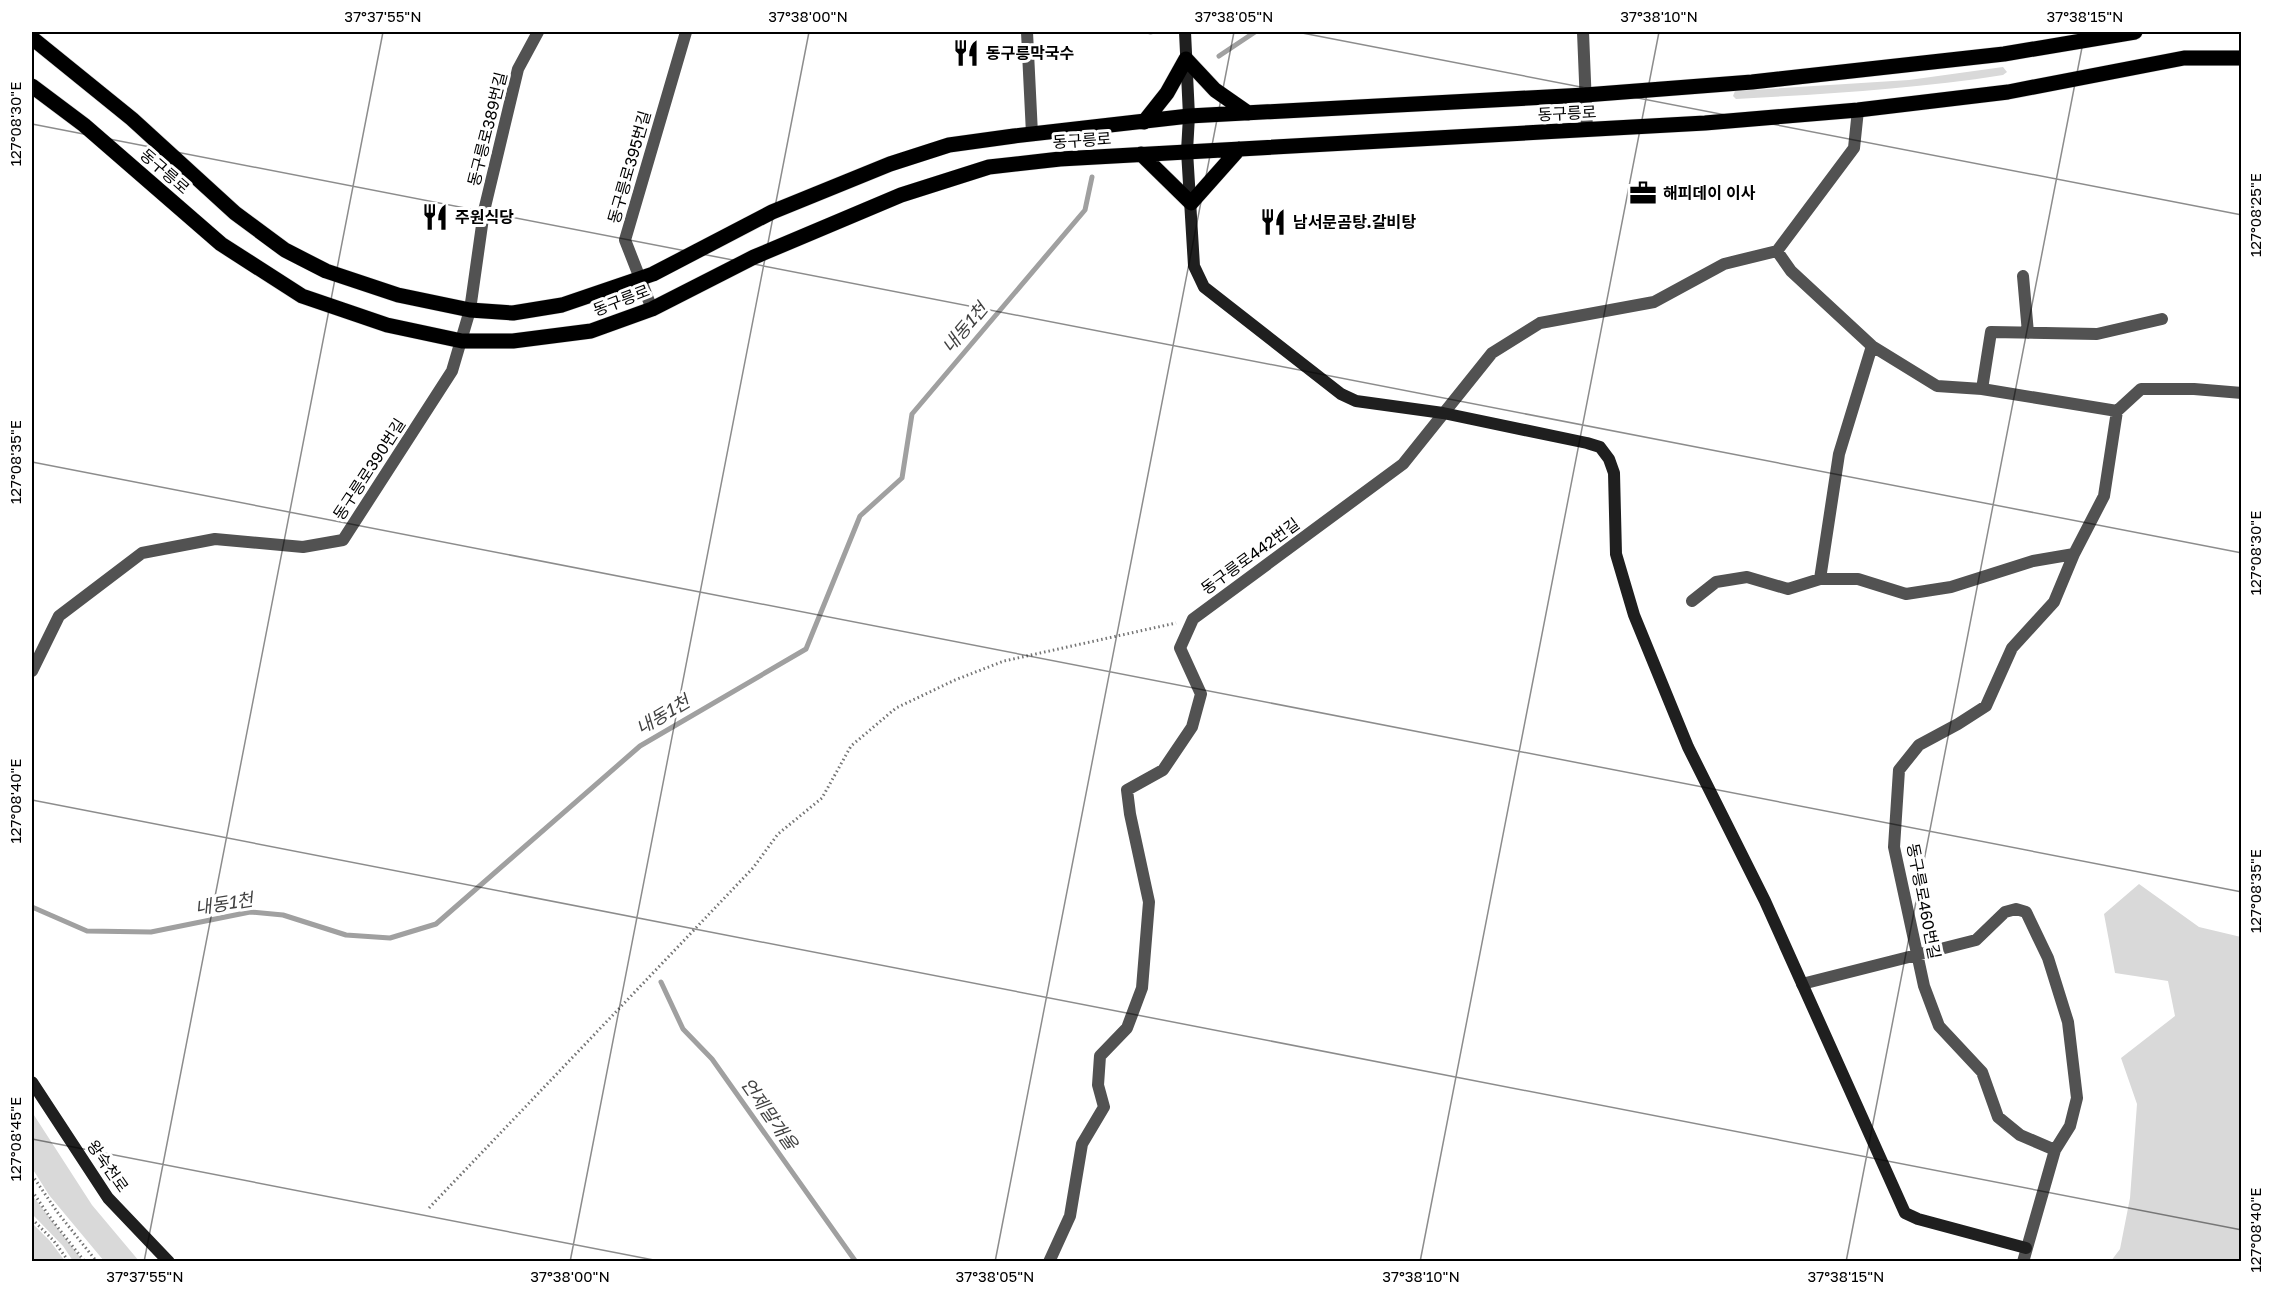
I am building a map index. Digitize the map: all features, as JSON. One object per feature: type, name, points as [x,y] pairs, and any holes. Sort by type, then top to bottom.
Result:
[{"type":"main road","name":"동구릉로","points":[[32,38],[132,119],[235,213],[285,250],[326,272],[398,295],[470,310],[513,313],[562,306],[641,278],[772,213],[890,164],[949,145],[1189,116],[1585,94],[1752,82],[2004,54],[2135,32]]},
{"type":"main road","points":[[1144,122],[1167,93],[1186,58],[1215,90],[1248,113]]},
{"type":"main road","name":"동구릉로","points":[[32,86],[84,125],[221,244],[302,296],[387,325],[462,341],[513,340],[591,331],[652,309],[754,257],[901,195],[989,167],[1060,159],[1705,123],[1858,110],[2008,92],[2184,58],[2241,58]]},
{"type":"main road","points":[[1141,154],[1191,203],[1239,149]]},
{"type":"street","name":"동구릉로389번길","points":[[470,310],[484,211],[515,80],[518,69],[538,32]]},
{"type":"street","name":"동구릉로395번길","points":[[652,309],[625,240],[686,32]]},
{"type":"street","points":[[1027,32],[1032,134]]},
{"type":"street","points":[[1185,32],[1189,116],[1187,152],[1194,266],[1204,287],[1341,394],[1356,401],[1443,413],[1587,442],[1600,447],[1609,459],[1614,473],[1616,554],[1634,615],[1688,747],[1765,901],[1905,1213],[1918,1219],[2026,1248]]},
{"type":"street","points":[[1583,32],[1587,130]]},
{"type":"street","points":[[1858,110],[1854,148],[1777,250],[1791,271],[1872,346],[1937,386],[1982,389],[2117,411],[2140,389],[2194,389],[2241,393]]},
{"type":"street","name":"동구릉로442번길","points":[[1049,1262],[1070,1216],[1082,1144],[1104,1107],[1098,1085],[1100,1056],[1127,1028],[1142,988],[1149,902],[1127,790],[1163,770],[1192,727],[1201,694],[1180,648],[1193,619],[1403,464],[1492,353],[1540,323],[1654,302],[1724,264],[1777,250]]},
{"type":"street","points":[[2023,276],[2028,333]]},
{"type":"street","name":"동구릉로390번길","points":[[32,671],[59,616],[142,553],[215,539],[303,548],[343,540],[452,371],[470,310]]},
{"type":"street","points":[[1982,389],[1991,332],[2097,334],[2162,318]]},
{"type":"street","points":[[1820,579],[1839,454],[1872,346]]},
{"type":"street","name":"동구릉로460번길","points":[[2055,1149],[2020,1135],[1998,1117],[1982,1072],[1939,1026],[1924,986],[1894,847],[1899,770],[1919,745],[1986,706],[2012,648],[2054,602],[2074,554],[2104,496],[2117,411]]},
{"type":"street","points":[[1692,601],[1716,582],[1747,577],[1788,590],[1820,579],[1858,579],[1906,594],[1951,587],[2033,561],[2074,554]]},
{"type":"street","points":[[1802,984],[1976,940],[2005,912],[2016,909],[2026,912],[2048,958],[2068,1022],[2077,1098],[2070,1126],[2055,1149],[2023,1262]]},
{"type":"street","name":"왕숙천로","points":[[32,1082],[108,1198],[169,1262]]},
{"type":"path","points":[[429,1208],[753,868],[778,834],[822,798],[851,746],[896,708],[955,680],[1004,661],[1193,619]]},
{"type":"path","points":[[32,1175],[58,1213],[97,1262]]},
{"type":"path","points":[[32,1191],[85,1262]]},
{"type":"path","points":[[32,1219],[54,1241],[69,1262]]},
{"type":"shaded area","points":[[2003,67],[2007,72],[2003,75],[1937,84],[1736,99],[1733,96],[1735,91],[1909,80]]},
{"type":"shaded area","points":[[2139,884],[2199,927],[2241,937],[2241,1261],[2111,1261],[2120,1249],[2130,1198],[2137,1104],[2121,1058],[2175,1016],[2168,981],[2115,973],[2104,914]]},
{"type":"shaded area","points":[[32,1112],[92,1205],[139,1261],[104,1261],[49,1195],[32,1168]]},
{"type":"shaded area","points":[[32,1195],[83,1261],[73,1261],[63,1246],[32,1214]]},
{"type":"shaded area","points":[[32,1223],[50,1241],[65,1261],[32,1261]]},
{"type":"waterway","points":[[1219,56],[1255,32]]},
{"type":"waterway","name":"내동1천","points":[[32,907],[87,931],[151,932],[250,912],[283,915],[346,935],[390,938],[436,924],[640,746],[806,649],[860,516],[902,478],[912,414],[1085,210],[1092,177]]},
{"type":"waterway","name":"언제말개울","points":[[661,982],[683,1029],[712,1059],[856,1262]]},
{"type":"place","name":"동구릉막국수","points":[[966,53]]},
{"type":"place","name":"해피데이 이사","points":[[1643,193]]},
{"type":"place","name":"주원식당","points":[[435,217]]},
{"type":"place","name":"남서문곰탕.갈비탕","points":[[1273,222]]}]
